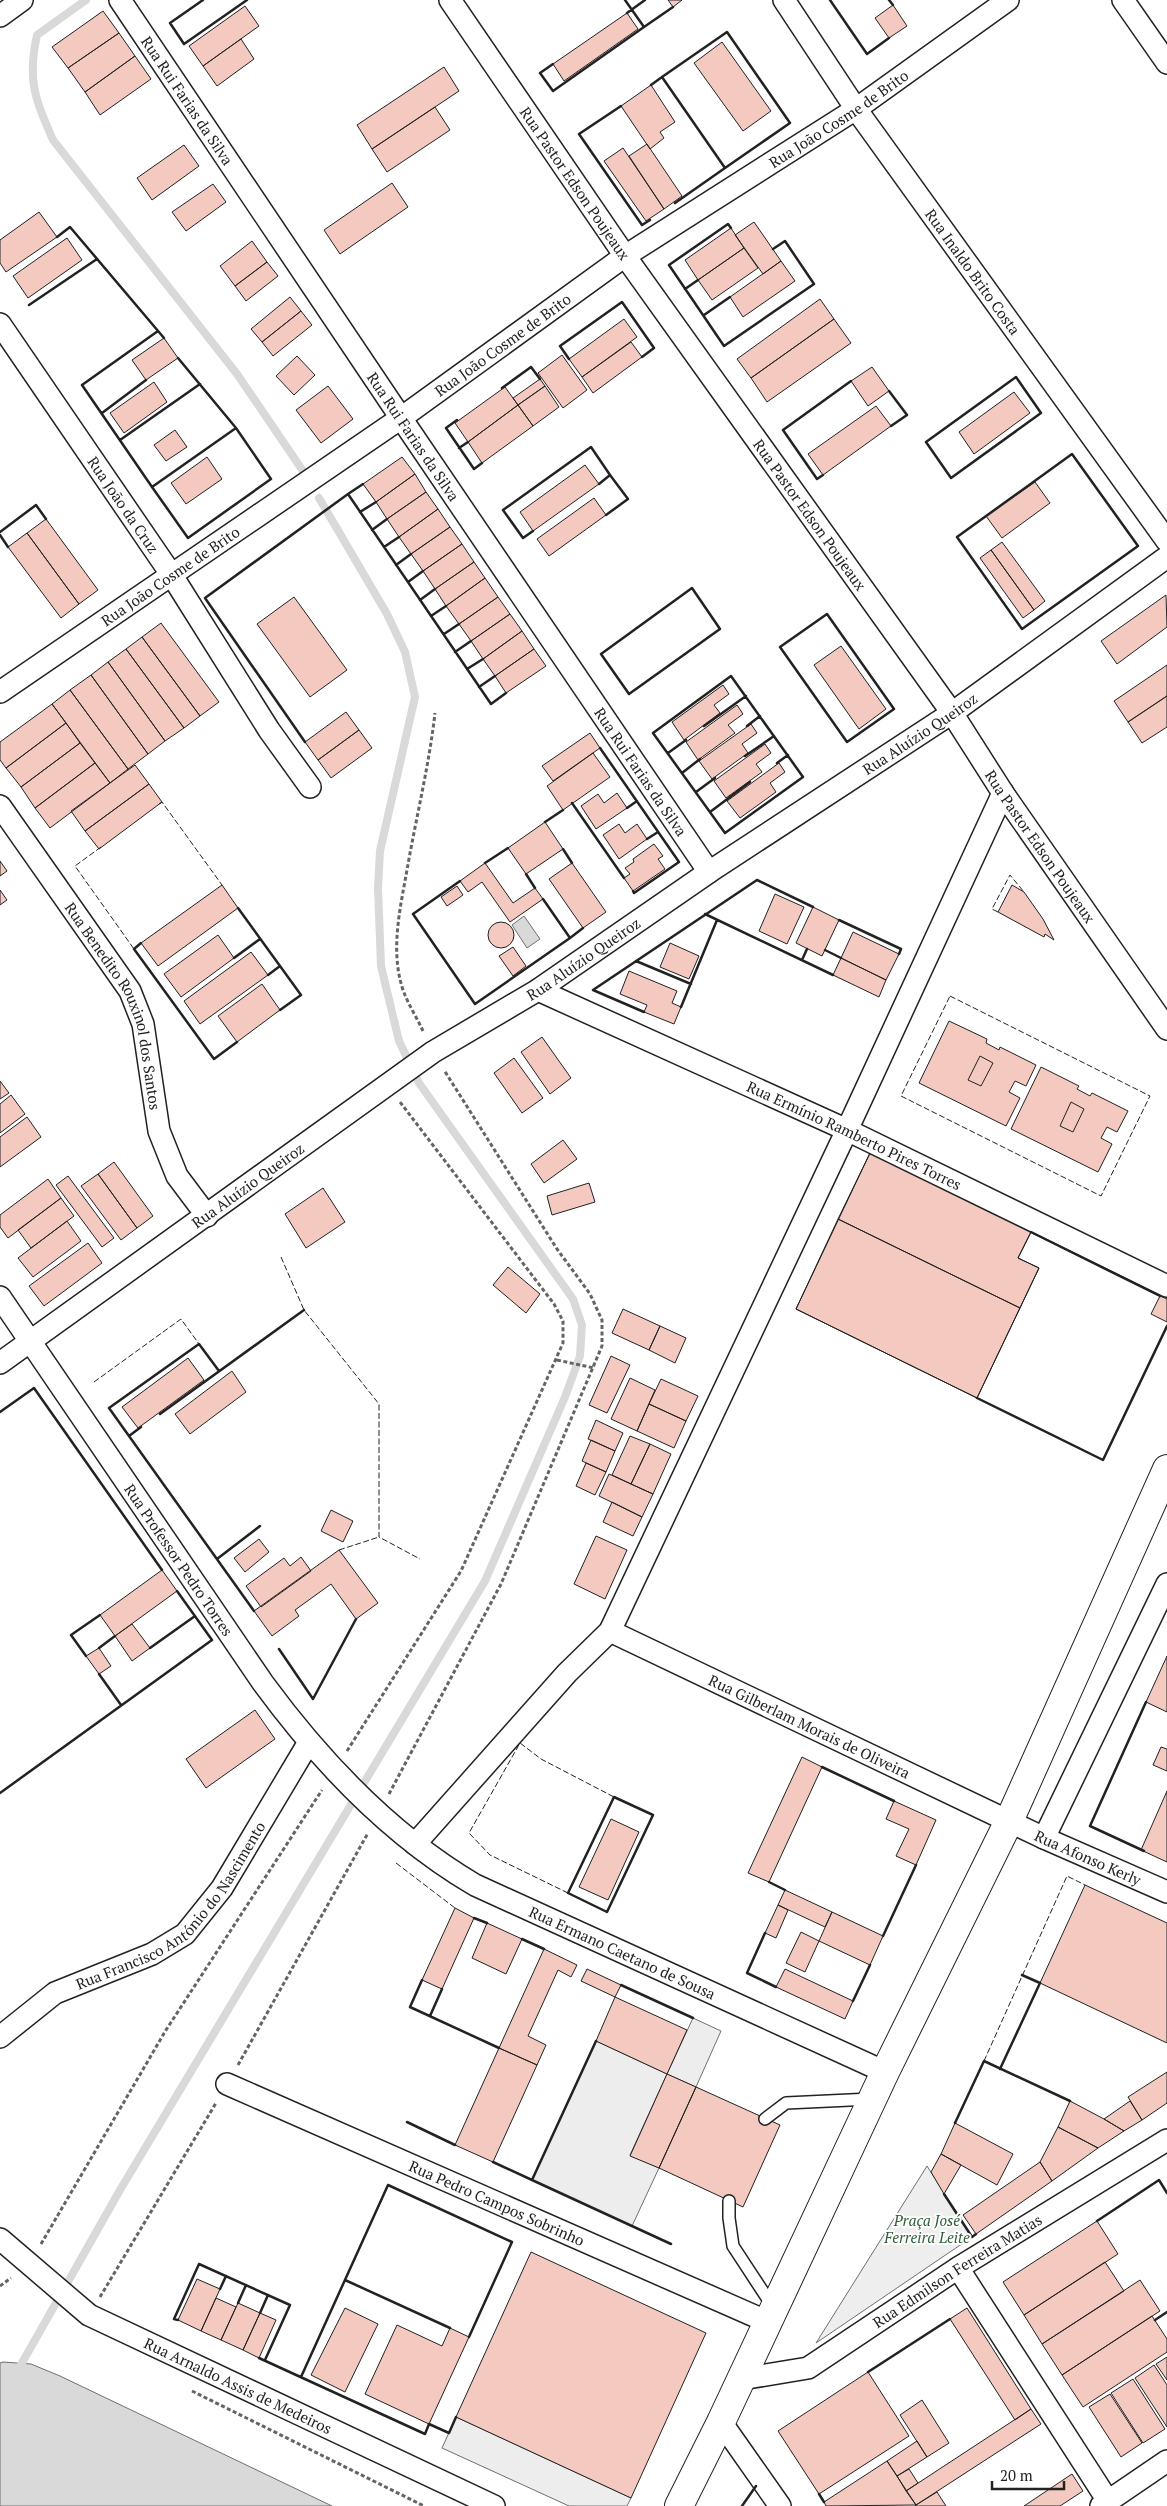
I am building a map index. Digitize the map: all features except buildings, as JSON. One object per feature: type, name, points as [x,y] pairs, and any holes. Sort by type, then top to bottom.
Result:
[{"type":"main road","points":[[679,2506],[721,2422],[885,2072],[1009,1821],[1167,1469]]},
{"type":"street","points":[[0,16],[22,0]]},
{"type":"street","name":"Rua Rui Farias da Silva","points":[[120,0],[400,418],[709,872]]},
{"type":"street","name":"Rua Pastor Edson Poujeaux","points":[[450,0],[625,256],[952,713],[1003,793],[1167,1029]]},
{"type":"street","name":"Rua Inaldo Brito Costa","points":[[784,0],[856,109],[1167,541]]},
{"type":"street","name":"Rua João Cosme de Brito","points":[[0,692],[400,418],[625,256],[856,109],[1008,0]]},
{"type":"street","points":[[1123,0],[1167,63]]},
{"type":"street","name":"Rua João da Cruz","points":[[0,324],[171,574],[269,730],[310,786]]},
{"type":"street","name":"Rua Aluízio Queiroz","points":[[0,1363],[31,1343],[433,1052],[538,990],[709,872],[952,713],[1167,557]]},
{"type":"street","points":[[415,1844],[567,1672],[610,1631],[847,1130],[1003,793]]},
{"type":"street","name":"Rua Benedito Rouxinol dos Santos","points":[[0,806],[130,991],[142,1024],[159,1131],[177,1176],[207,1216]]},
{"type":"street","name":"Rua Ermínio Ramberto Pires Torres","points":[[538,990],[847,1130],[1167,1286]]},
{"type":"street","name":"Rua Professor Pedro Torres","points":[[0,1298],[263,1683],[309,1742],[337,1773],[377,1810]]},
{"type":"street","points":[[1044,1838],[1167,1584]]},
{"type":"street","name":"Rua Gilberlam Morais de Oliveira","points":[[610,1631],[1009,1821]]},
{"type":"street","name":"Rua Francisco António do Nascimento","points":[[0,2037],[56,1993],[152,1954],[185,1934],[222,1888],[309,1742]]},
{"type":"street","name":"Rua Ermano Caetano de Sousa","points":[[377,1810],[444,1867],[476,1885],[885,2072]]},
{"type":"street","name":"Rua Afonso Kerly","points":[[1009,1821],[1167,1892]]},
{"type":"street","name":"Rua Pedro Campos Sobrinho","points":[[227,2084],[771,2315]]},
{"type":"street","name":"Rua Edmilson Ferreira Matias","points":[[741,2379],[808,2368],[958,2268],[1167,2140]]},
{"type":"street","name":"Rua Arnaldo Assis de Medeiros","points":[[0,2239],[84,2312],[494,2506]]},
{"type":"street","points":[[958,2268],[1104,2504],[1167,2461]]},
{"type":"street","points":[[721,2422],[780,2506]]},
{"type":"lane","points":[[765,2119],[786,2102],[873,2099]]},
{"type":"lane","points":[[729,2201],[729,2218],[733,2246],[771,2315]]},
{"type":"path","points":[[84,2312],[227,2084],[501,1584],[602,1346],[602,1320],[590,1294],[557,1249],[433,1052],[403,990],[396,949],[398,918],[431,746],[434,713]]},
{"type":"path","points":[[33,2268],[166,2030],[337,1773],[461,1571],[563,1343],[563,1321],[554,1304],[387,1085]]},
{"type":"path","points":[[557,1360],[594,1368]]},
{"type":"path","points":[[184,2387],[424,2506]]},
{"type":"green space","name":"Praça José Ferreira Leite","points":[[927,2166],[972,2237],[816,2343]]},
{"type":"shaded area","points":[[524,916],[540,939],[527,948],[512,925]]},
{"type":"shaded area","points":[[693,2018],[721,2031],[696,2087],[667,2074]]},
{"type":"shaded area","points":[[596,2041],[667,2074],[630,2155],[659,2168],[632,2226],[532,2180]]},
{"type":"shaded area","points":[[0,2363],[31,2364],[60,2376],[332,2506],[0,2506]]},
{"type":"shaded area","points":[[456,2417],[631,2498],[627,2506],[569,2506],[442,2448]]},
{"type":"waterway","points":[[86,0],[37,35],[33,65],[34,89],[53,140],[237,374],[303,471]]},
{"type":"waterway","points":[[18,2370],[120,2190],[485,1581],[565,1397],[580,1356],[582,1325],[573,1299],[419,1083],[399,1041],[381,966],[378,888],[380,851],[415,697],[405,652],[387,614],[319,498]]},
{"type":"fence","points":[[159,804],[162,802],[222,885]]},
{"type":"fence","points":[[101,847],[75,866],[134,949]]},
{"type":"fence","points":[[998,912],[992,909],[1010,875],[1024,892]]},
{"type":"fence","points":[[950,996],[1150,1096],[1101,1196],[901,1096],[950,996]]},
{"type":"fence","points":[[281,1257],[304,1310],[379,1404],[379,1537],[420,1559]]},
{"type":"fence","points":[[94,1382],[181,1319],[199,1344]]},
{"type":"fence","points":[[339,1550],[379,1537]]},
{"type":"fence","points":[[568,1893],[490,1855],[469,1833],[520,1743],[541,1759],[614,1797]]},
{"type":"fence","points":[[396,1863],[455,1908]]},
{"type":"fence","points":[[984,2061],[1067,1876],[1085,1885]]},
{"type":"wall","points":[[203,0],[170,23],[184,44],[247,0]]},
{"type":"wall","points":[[625,0],[644,27],[673,7]]},
{"type":"wall","points":[[627,13],[645,0]]},
{"type":"wall","points":[[830,0],[867,54],[889,38]]},
{"type":"wall","points":[[889,0],[893,5]]},
{"type":"wall","points":[[553,64],[540,73],[553,91],[644,27]]},
{"type":"wall","points":[[727,32],[790,123],[725,168],[662,77],[727,32]]},
{"type":"wall","points":[[651,85],[662,77]]},
{"type":"wall","points":[[621,106],[579,134],[642,225],[650,220]]},
{"type":"wall","points":[[675,203],[725,168]]},
{"type":"wall","points":[[731,228],[728,224],[669,265],[724,346],[814,284],[785,241],[773,249]]},
{"type":"wall","points":[[57,237],[70,227],[164,338]]},
{"type":"wall","points":[[29,305],[97,259]]},
{"type":"wall","points":[[685,289],[698,280]]},
{"type":"wall","points":[[704,315],[730,297]]},
{"type":"wall","points":[[569,359],[560,346],[622,302],[654,348],[642,357]]},
{"type":"wall","points":[[152,487],[82,385],[158,331]]},
{"type":"wall","points":[[178,358],[236,428]]},
{"type":"wall","points":[[502,388],[531,367],[540,379]]},
{"type":"wall","points":[[1016,377],[1041,413],[951,478],[926,442],[1016,377]]},
{"type":"wall","points":[[102,413],[146,380]]},
{"type":"wall","points":[[823,475],[817,479],[783,430],[851,381]]},
{"type":"wall","points":[[120,440],[200,384]]},
{"type":"wall","points":[[889,391],[907,415],[891,426]]},
{"type":"wall","points":[[457,420],[446,428],[474,469],[482,463]]},
{"type":"wall","points":[[236,428],[271,479],[188,538],[152,487],[236,428]]},
{"type":"wall","points":[[459,448],[468,442]]},
{"type":"wall","points":[[533,531],[523,538],[503,510],[591,447],[610,475],[599,484]]},
{"type":"wall","points":[[1072,454],[1138,546],[1022,629],[957,537],[1072,454]]},
{"type":"wall","points":[[606,515],[628,499],[610,475]]},
{"type":"wall","points":[[363,484],[348,494],[491,704],[506,693]]},
{"type":"wall","points":[[305,742],[205,598],[348,494]]},
{"type":"wall","points":[[360,512],[376,502]]},
{"type":"wall","points":[[0,532],[36,505],[46,519]]},
{"type":"wall","points":[[372,530],[387,519]]},
{"type":"wall","points":[[0,535],[8,547]]},
{"type":"wall","points":[[384,547],[399,537]]},
{"type":"wall","points":[[396,565],[411,554]]},
{"type":"wall","points":[[408,582],[423,571]]},
{"type":"wall","points":[[692,588],[720,629],[629,694],[601,654],[692,588]]},
{"type":"wall","points":[[420,600],[435,589]]},
{"type":"wall","points":[[431,616],[446,606]]},
{"type":"wall","points":[[827,614],[894,709],[847,742],[780,647],[827,614]]},
{"type":"wall","points":[[444,634],[459,624]]},
{"type":"wall","points":[[455,652],[471,641]]},
{"type":"wall","points":[[467,669],[483,659]]},
{"type":"wall","points":[[479,687],[495,676]]},
{"type":"wall","points":[[731,676],[803,777],[725,833],[653,733],[731,676]]},
{"type":"wall","points":[[704,726],[746,696]]},
{"type":"wall","points":[[747,726],[760,716]]},
{"type":"wall","points":[[745,756],[774,736]]},
{"type":"wall","points":[[668,753],[686,740]]},
{"type":"wall","points":[[600,748],[679,862],[634,893],[633,891]]},
{"type":"wall","points":[[777,763],[788,755]]},
{"type":"wall","points":[[682,773],[700,759]]},
{"type":"wall","points":[[696,792],[715,778]]},
{"type":"wall","points":[[710,812],[750,782]]},
{"type":"wall","points":[[627,808],[637,801]]},
{"type":"wall","points":[[572,803],[624,878]]},
{"type":"wall","points":[[545,822],[563,810]]},
{"type":"wall","points":[[647,839],[658,832]]},
{"type":"wall","points":[[485,863],[508,848]]},
{"type":"wall","points":[[563,849],[572,863]]},
{"type":"wall","points":[[526,874],[535,888]]},
{"type":"wall","points":[[593,990],[757,880],[813,907]]},
{"type":"wall","points":[[460,881],[413,914],[475,1004],[570,938]]},
{"type":"wall","points":[[543,899],[570,938],[583,928]]},
{"type":"wall","points":[[238,908],[301,995],[280,1010]]},
{"type":"wall","points":[[705,914],[833,975]]},
{"type":"wall","points":[[681,1007],[717,920]]},
{"type":"wall","points":[[839,920],[901,949],[899,954]]},
{"type":"wall","points":[[234,958],[260,939]]},
{"type":"wall","points":[[141,943],[134,949],[214,1059],[237,1042]]},
{"type":"wall","points":[[802,960],[807,949]]},
{"type":"wall","points":[[825,950],[841,958]]},
{"type":"wall","points":[[636,961],[691,984]]},
{"type":"wall","points":[[268,975],[280,966]]},
{"type":"wall","points":[[593,990],[644,1012]]},
{"type":"wall","points":[[1031,1232],[1160,1296]]},
{"type":"wall","points":[[160,1414],[304,1310]]},
{"type":"wall","points":[[977,1398],[1103,1460],[1167,1326]]},
{"type":"wall","points":[[219,1371],[199,1344],[109,1408],[254,1611]]},
{"type":"wall","points":[[0,1412],[34,1388],[162,1570]]},
{"type":"wall","points":[[129,1436],[141,1427]]},
{"type":"wall","points":[[217,1559],[260,1526]]},
{"type":"wall","points":[[0,1793],[212,1640],[177,1591]]},
{"type":"wall","points":[[86,1656],[71,1635],[100,1615]]},
{"type":"wall","points":[[150,1648],[195,1616]]},
{"type":"wall","points":[[279,1649],[313,1699],[356,1619]]},
{"type":"wall","points":[[99,1648],[115,1636]]},
{"type":"wall","points":[[99,1674],[121,1705]]},
{"type":"wall","points":[[1144,1851],[1090,1826],[1146,1702]]},
{"type":"wall","points":[[822,1767],[894,1801]]},
{"type":"wall","points":[[614,1797],[653,1815],[607,1912],[568,1893],[614,1797]]},
{"type":"wall","points":[[883,1936],[916,1865]]},
{"type":"wall","points":[[769,1882],[785,1890]]},
{"type":"wall","points":[[474,1918],[487,1923]]},
{"type":"wall","points":[[765,1933],[747,1973],[776,1987]]},
{"type":"wall","points":[[522,1939],[544,1949]]},
{"type":"wall","points":[[853,2001],[870,1965]]},
{"type":"wall","points":[[1000,2069],[1040,1983],[1022,1975]]},
{"type":"wall","points":[[422,1980],[410,2007],[499,2048]]},
{"type":"wall","points":[[621,1985],[693,2018]]},
{"type":"wall","points":[[430,2016],[442,1989]]},
{"type":"wall","points":[[596,2041],[532,2180],[671,2244]]},
{"type":"wall","points":[[955,2123],[984,2061],[1070,2101]]},
{"type":"wall","points":[[407,2122],[455,2145]]},
{"type":"wall","points":[[493,2162],[532,2180]]},
{"type":"wall","points":[[1097,2221],[1159,2180],[1167,2193]]},
{"type":"wall","points":[[301,2377],[388,2185],[512,2242],[469,2337]]},
{"type":"wall","points":[[944,2194],[972,2237],[976,2234]]},
{"type":"wall","points":[[178,2320],[174,2319],[199,2264],[290,2305],[265,2360]]},
{"type":"wall","points":[[220,2289],[226,2276]]},
{"type":"wall","points":[[345,2280],[450,2328]]},
{"type":"wall","points":[[238,2303],[246,2285]]},
{"type":"wall","points":[[260,2313],[268,2295]]},
{"type":"wall","points":[[1155,2320],[1167,2312]]},
{"type":"wall","points":[[868,2372],[950,2319]]},
{"type":"wall","points":[[259,2358],[425,2434],[429,2424],[449,2433],[456,2417]]},
{"type":"wall","points":[[742,2506],[756,2486]]},
{"type":"wall","points":[[819,2494],[824,2502]]}]
